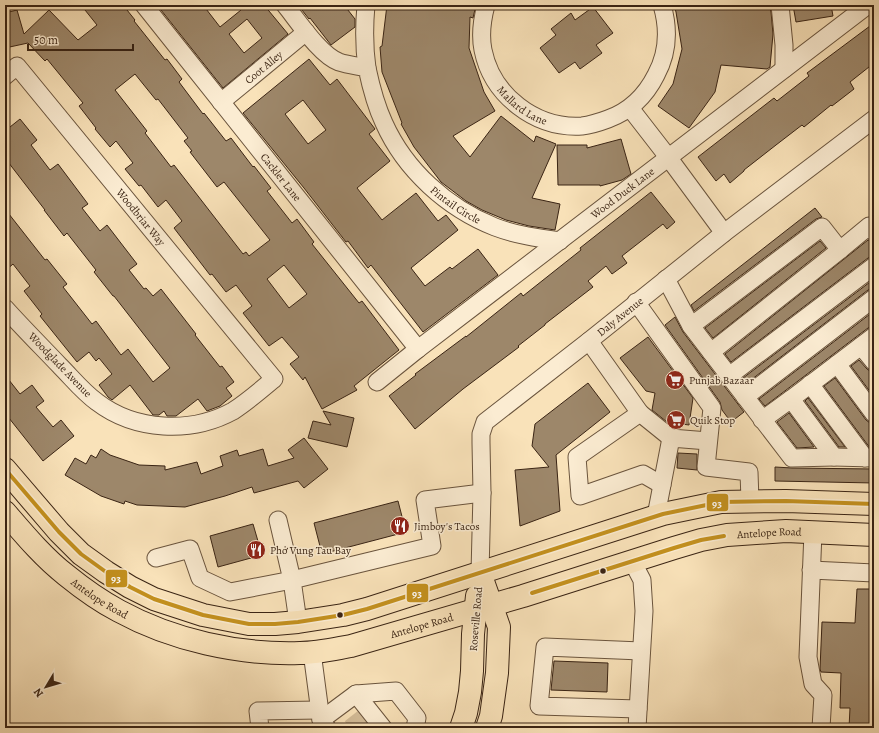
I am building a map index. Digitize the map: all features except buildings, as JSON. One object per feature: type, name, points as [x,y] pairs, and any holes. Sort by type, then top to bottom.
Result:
[{"type":"main road","points":[[5,469],[59,532],[81,554],[106,572],[130,587],[154,599],[203,615],[249,624],[298,622],[343,615],[367,609],[656,516],[692,507],[721,502],[750,501],[874,504]]},
{"type":"main road","name":"Antelope Road","points":[[5,512],[39,550],[65,574],[118,611],[144,624],[198,642],[249,651],[277,653],[312,652],[351,646],[523,596],[701,540],[727,535],[786,531],[874,535]]},
{"type":"main road","name":"Roseville Road","points":[[461,728],[466,713],[470,692],[473,634],[484,607],[480,573]]},
{"type":"main road","name":"Roseville Road","points":[[484,607],[499,627],[497,673],[491,716],[487,728]]},
{"type":"street","name":"Cackler Lane","points":[[144,5],[418,349]]},
{"type":"street","points":[[285,5],[319,48],[327,55],[338,62],[367,68],[364,26],[366,5]]},
{"type":"street","name":"Mallard Lane","points":[[486,5],[481,33],[483,50],[495,81],[505,95],[518,107],[533,116],[548,122],[582,126],[609,119],[630,108],[642,97],[653,82],[665,51],[667,33],[666,16],[662,5]]},
{"type":"street","points":[[780,5],[784,45],[784,69]]},
{"type":"street","name":"Wood Duck Lane","points":[[377,382],[668,157],[868,5]]},
{"type":"street","name":"Coot Alley","points":[[221,102],[306,32]]},
{"type":"street","name":"Woodbriar Way","points":[[5,76],[17,66],[274,379]]},
{"type":"street","name":"Pintail Circle","points":[[367,68],[374,99],[396,146],[411,166],[431,187],[454,205],[475,218],[495,227],[519,234],[560,241]]},
{"type":"street","points":[[630,108],[724,233]]},
{"type":"street","name":"Daly Avenue","points":[[480,573],[482,493],[481,443],[485,422],[724,233],[874,119]]},
{"type":"street","points":[[711,352],[869,226],[874,232]]},
{"type":"street","points":[[691,326],[822,227],[840,250]]},
{"type":"street","points":[[729,376],[874,266]]},
{"type":"street","points":[[666,279],[691,326],[792,458],[870,458]]},
{"type":"street","points":[[745,397],[874,298]]},
{"type":"street","points":[[636,302],[712,408],[706,467],[749,472],[750,501]]},
{"type":"street","name":"Woodglade Avenue","points":[[5,308],[92,398],[116,414],[137,422],[158,426],[180,426],[212,420],[242,405],[274,379]]},
{"type":"street","points":[[589,341],[640,413],[671,438],[708,441]]},
{"type":"street","points":[[762,420],[868,341],[874,362]]},
{"type":"street","points":[[837,364],[874,414]]},
{"type":"street","points":[[810,384],[870,458]]},
{"type":"street","points":[[792,398],[834,457]]},
{"type":"street","points":[[640,413],[577,457],[580,496],[643,474],[662,484]]},
{"type":"street","points":[[656,516],[671,438]]},
{"type":"street","points":[[156,558],[190,549],[200,578],[230,592],[292,580],[432,546],[425,500],[482,493]]},
{"type":"street","points":[[278,520],[292,580],[298,622]]},
{"type":"street","points":[[813,532],[808,657],[814,684],[823,695],[821,728]]},
{"type":"street","points":[[632,561],[642,580],[644,611],[637,728]]},
{"type":"street","points":[[811,570],[874,573]]},
{"type":"street","points":[[638,709],[539,706],[545,647],[641,652]]},
{"type":"street","points":[[312,652],[322,719]]},
{"type":"street","points":[[260,728],[258,711],[322,719],[356,694],[396,691],[417,718],[415,728]]},
{"type":"street","points":[[356,694],[367,715],[383,728]]},
{"type":"tunnel","points":[[350,728],[364,717]]},
{"type":"transit line","name":"93","points":[[5,469],[59,532],[81,554],[106,572],[130,587],[154,599],[203,615],[249,624],[298,622],[343,615],[367,609],[663,514],[721,502],[786,501],[874,504]]},
{"type":"transit line","name":"93","points":[[532,593],[674,548],[701,540],[724,536]]},
{"type":"place","name":"Punjab Bazaar","points":[[675,380]]},
{"type":"place","name":"Quik Stop","points":[[676,420]]},
{"type":"place","name":"Jimboy's Tacos","points":[[400,526]]},
{"type":"place","name":"Phở Vung Tau Bay","points":[[256,550]]}]
